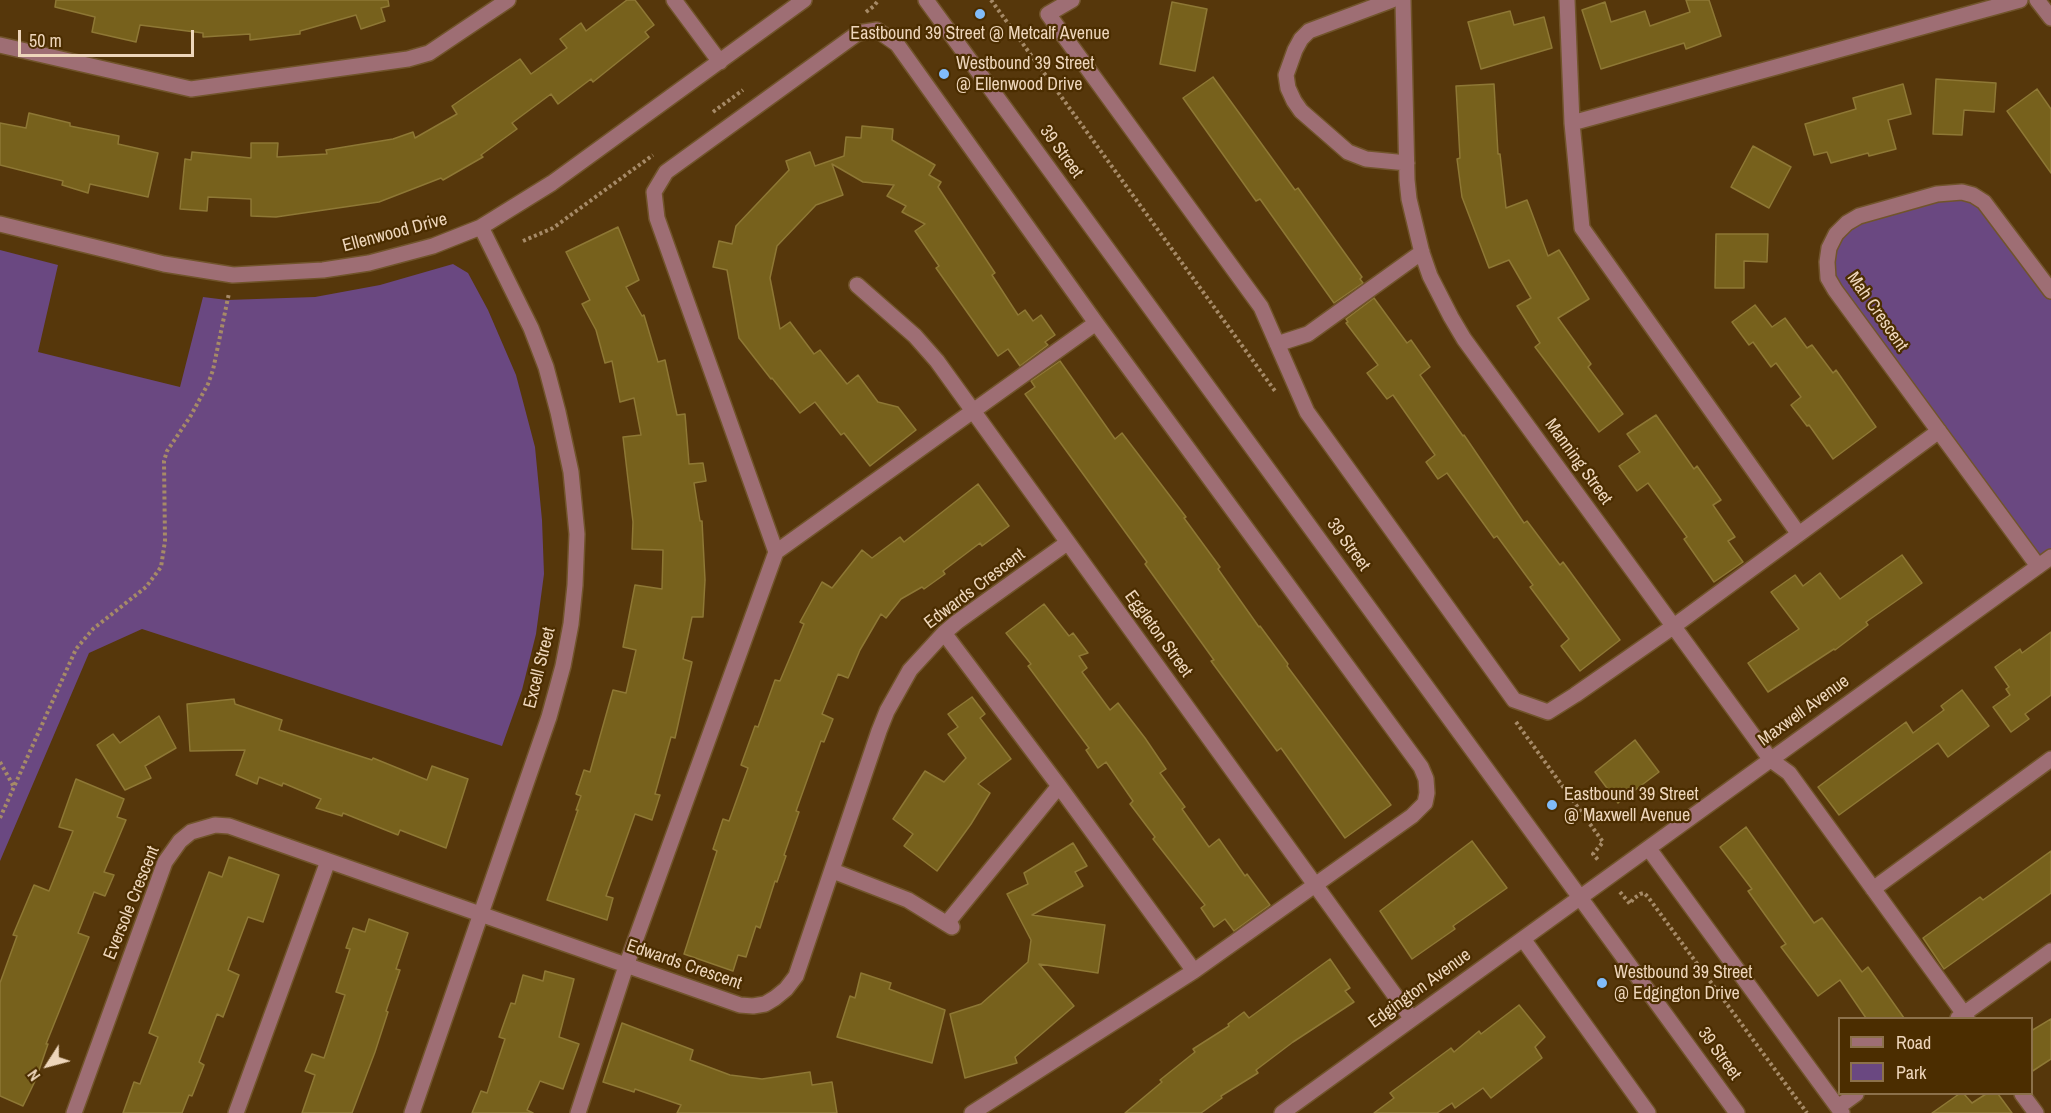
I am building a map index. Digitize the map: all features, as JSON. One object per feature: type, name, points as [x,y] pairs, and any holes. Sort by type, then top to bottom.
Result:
[{"type":"street","points":[[0,45],[191,88],[408,59],[429,53],[508,0]]},
{"type":"street","points":[[674,0],[720,62]]},
{"type":"street","name":"Ellenwood Drive","points":[[0,224],[164,264],[233,275],[323,270],[369,263],[433,246],[481,227],[552,183],[804,0]]},
{"type":"street","name":"39 Street","points":[[926,0],[1737,1113]]},
{"type":"street","points":[[1072,0],[1048,14],[1261,307],[1307,412],[1514,700],[1548,712],[1674,626],[1939,431]]},
{"type":"street","points":[[1392,0],[1309,32],[1301,39],[1295,50],[1286,75],[1288,88],[1301,111],[1348,152],[1366,159],[1407,163]]},
{"type":"street","name":"Manning Street","points":[[1403,0],[1409,199],[1422,252],[1440,297],[1464,339],[1771,760],[1789,773],[1963,1017]]},
{"type":"street","points":[[1567,0],[1572,123],[1582,228],[1798,534]]},
{"type":"street","points":[[1572,123],[2020,0]]},
{"type":"street","points":[[2037,0],[2051,18]]},
{"type":"street","points":[[776,552],[657,218],[654,192],[666,172],[858,33],[877,30],[897,44],[1096,323],[1414,758],[1426,779],[1425,803],[1412,816],[1194,971],[972,1113]]},
{"type":"street","name":"Mah Crescent","points":[[2038,566],[1835,290],[1828,278],[1827,262],[1836,234],[1847,223],[1859,216],[1937,194],[1962,192],[1973,195],[1984,202],[1995,213],[2051,291]]},
{"type":"street","name":"Excell Street","points":[[412,1113],[549,717],[563,666],[571,624],[577,534],[571,472],[558,412],[546,367],[531,328],[481,227]]},
{"type":"street","points":[[1277,344],[1308,334],[1422,252]]},
{"type":"street","name":"Eggleton Street","points":[[858,285],[926,348],[1412,1019]]},
{"type":"street","points":[[578,1113],[626,966],[776,552],[1096,323]]},
{"type":"street","name":"Edwards Crescent","points":[[481,914],[740,1005],[765,1004],[786,989],[796,976],[887,711],[910,670],[944,633],[1067,543]]},
{"type":"street","name":"Maxwell Avenue","points":[[1580,897],[2051,556]]},
{"type":"street","points":[[944,633],[1194,971]]},
{"type":"street","points":[[1873,889],[2051,759]]},
{"type":"street","points":[[833,871],[887,890],[950,925],[1059,786]]},
{"type":"street","name":"Eversole Crescent","points":[[74,1113],[165,862],[180,841],[191,832],[215,825],[229,826],[481,914]]},
{"type":"street","points":[[1649,849],[1840,1110],[1855,1095]]},
{"type":"street","points":[[236,1113],[328,861]]},
{"type":"street","name":"Edgington Avenue","points":[[1282,1113],[1580,897]]},
{"type":"street","points":[[1523,939],[1648,1113]]},
{"type":"street","points":[[1963,1017],[2051,951]]},
{"type":"street","points":[[2023,1095],[2036,1113]]},
{"type":"path","points":[[0,818],[76,649],[93,629],[146,587],[161,567],[165,541],[164,461],[167,451],[200,401],[210,377],[233,275]]},
{"type":"path","points":[[0,762],[14,787]]},
{"type":"path","points":[[1624,899],[1630,904],[1640,894],[1644,893],[1648,897],[1807,1113]]},
{"type":"green space","points":[[1937,194],[1973,195],[2051,291],[2051,557],[2038,566],[1835,290],[1829,248],[1847,223]]},
{"type":"green space","points":[[0,250],[58,265],[38,352],[180,387],[203,297],[227,300],[315,297],[380,285],[453,264],[468,273],[488,310],[516,375],[535,447],[542,520],[544,574],[536,634],[522,690],[502,746],[142,629],[89,653],[0,861]]},
{"type":"building","points":[[56,0],[388,0],[389,6],[381,8],[385,21],[361,29],[356,15],[300,31],[300,34],[250,40],[250,34],[203,37],[203,33],[140,25],[136,42],[92,32],[95,17],[55,7]]},
{"type":"building","points":[[627,0],[635,0],[654,25],[645,32],[649,37],[593,82],[591,79],[558,104],[551,94],[512,123],[517,129],[481,155],[483,157],[443,180],[441,178],[379,202],[276,217],[251,216],[251,199],[208,197],[207,211],[180,209],[185,159],[191,160],[192,152],[251,158],[251,143],[278,143],[277,157],[327,154],[326,150],[393,139],[413,132],[415,138],[457,114],[452,106],[520,59],[531,74],[567,48],[560,39],[581,23],[586,31]]},
{"type":"building","points":[[1686,0],[1709,0],[1721,36],[1686,49],[1684,43],[1601,69],[1582,10],[1605,2],[1611,22],[1645,11],[1650,26],[1690,12]]},
{"type":"building","points":[[1172,2],[1207,9],[1195,71],[1160,64]]},
{"type":"building","points":[[1510,11],[1514,25],[1544,17],[1552,48],[1481,69],[1468,22]]},
{"type":"building","points":[[1213,77],[1295,190],[1298,188],[1362,277],[1360,279],[1363,283],[1334,303],[1260,199],[1256,201],[1183,98]]},
{"type":"building","points":[[1936,79],[1996,83],[1994,112],[1964,110],[1962,135],[1933,134]]},
{"type":"building","points":[[1494,84],[1498,154],[1500,154],[1506,208],[1527,200],[1548,256],[1559,250],[1589,299],[1558,318],[1591,364],[1588,367],[1623,414],[1599,432],[1535,347],[1540,343],[1517,306],[1531,298],[1509,260],[1489,268],[1462,197],[1457,159],[1460,158],[1456,86]]},
{"type":"building","points":[[1903,84],[1911,114],[1888,120],[1896,149],[1869,156],[1868,153],[1831,163],[1827,152],[1814,155],[1805,124],[1856,109],[1853,98]]},
{"type":"building","points":[[2037,89],[2051,109],[2051,173],[2007,111]]},
{"type":"building","points":[[29,113],[70,123],[70,126],[119,136],[118,144],[158,153],[148,197],[90,184],[88,193],[62,185],[63,181],[0,165],[0,123],[26,128]]},
{"type":"building","points":[[862,126],[893,129],[892,140],[935,165],[929,175],[941,182],[938,187],[995,273],[992,275],[1018,315],[1025,310],[1033,321],[1041,315],[1055,335],[1045,342],[1048,345],[1020,366],[1008,349],[998,356],[936,268],[939,266],[915,231],[925,224],[902,212],[906,206],[887,196],[894,185],[863,182],[832,164],[843,195],[816,205],[777,246],[770,278],[780,329],[790,322],[814,354],[820,350],[847,384],[858,375],[878,402],[898,407],[916,430],[870,466],[815,402],[800,413],[771,379],[739,338],[727,270],[713,267],[719,241],[732,244],[736,226],[789,170],[786,161],[810,152],[815,166],[844,156],[846,137],[861,138]]},
{"type":"building","points":[[1753,146],[1791,167],[1769,208],[1731,187]]},
{"type":"building","points":[[618,227],[639,280],[626,287],[642,316],[644,315],[658,362],[665,360],[677,415],[685,414],[689,464],[703,463],[706,481],[694,483],[700,521],[702,521],[705,580],[703,617],[692,617],[683,659],[692,662],[675,738],[671,737],[655,794],[660,795],[652,820],[635,814],[606,896],[613,898],[607,920],[547,900],[578,810],[576,810],[581,796],[576,794],[584,770],[590,772],[613,690],[626,693],[636,650],[623,647],[635,585],[662,589],[663,550],[632,549],[633,522],[623,437],[641,435],[634,398],[620,402],[612,361],[605,363],[596,330],[582,304],[590,300],[566,252]]},
{"type":"building","points":[[1716,234],[1768,234],[1767,262],[1744,261],[1744,288],[1715,288]]},
{"type":"building","points":[[1374,298],[1407,343],[1411,340],[1430,367],[1420,375],[1524,523],[1527,521],[1560,565],[1563,562],[1620,640],[1580,671],[1561,646],[1569,639],[1530,587],[1533,585],[1497,536],[1494,538],[1447,473],[1438,479],[1426,462],[1435,455],[1393,395],[1387,399],[1367,373],[1378,365],[1346,323],[1348,322],[1346,319]]},
{"type":"building","points":[[1755,305],[1772,327],[1785,318],[1807,348],[1812,345],[1833,373],[1836,370],[1876,427],[1833,459],[1809,425],[1807,426],[1791,405],[1801,397],[1776,363],[1771,367],[1753,342],[1749,345],[1732,322]]},
{"type":"building","points":[[1060,361],[1115,439],[1122,433],[1186,517],[1184,518],[1220,567],[1218,569],[1259,627],[1391,805],[1345,838],[1281,748],[1277,751],[1211,661],[1214,660],[1145,564],[1147,562],[1025,394],[1035,387],[1031,381]]},
{"type":"building","points":[[1656,415],[1694,469],[1697,466],[1721,500],[1713,505],[1735,537],[1728,541],[1743,562],[1714,582],[1684,539],[1687,537],[1648,483],[1637,491],[1619,466],[1640,452],[1627,434]]},
{"type":"building","points":[[978,484],[1009,526],[982,546],[980,543],[943,571],[945,574],[924,589],[922,587],[901,599],[886,618],[881,614],[860,650],[848,678],[838,674],[822,714],[833,719],[824,742],[821,741],[796,811],[799,812],[777,882],[775,881],[760,928],[756,926],[746,957],[738,955],[733,971],[684,954],[717,851],[713,849],[723,819],[729,821],[748,768],[741,765],[755,726],[758,727],[775,680],[780,681],[804,624],[800,622],[822,582],[832,588],[862,550],[872,558],[900,537],[904,542]]},
{"type":"building","points":[[1902,555],[1922,583],[1866,622],[1868,625],[1835,650],[1768,692],[1748,663],[1799,629],[1771,592],[1795,575],[1803,586],[1820,573],[1840,599]]},
{"type":"building","points":[[1044,604],[1069,636],[1073,633],[1088,653],[1079,656],[1087,668],[1082,672],[1110,710],[1118,703],[1145,738],[1166,769],[1160,773],[1185,807],[1182,809],[1209,847],[1219,839],[1245,876],[1247,874],[1270,905],[1234,931],[1225,919],[1214,927],[1201,908],[1205,905],[1153,839],[1155,837],[1130,804],[1133,801],[1106,762],[1098,768],[1086,750],[1089,748],[1028,666],[1031,664],[1006,633]]},
{"type":"building","points":[[2051,632],[2051,695],[2025,714],[2029,719],[2011,732],[1993,707],[2010,695],[2006,689],[2009,687],[1995,667],[2020,649],[2022,653]]},
{"type":"building","points":[[1962,690],[1989,726],[1948,757],[1938,743],[1839,815],[1818,787],[1906,722],[1913,733],[1944,710],[1941,706]]},
{"type":"building","points":[[972,697],[985,714],[980,718],[1011,759],[978,784],[990,793],[937,871],[904,846],[913,834],[893,819],[925,771],[944,782],[966,758],[948,734],[958,727],[948,714]]},
{"type":"building","points":[[234,699],[235,704],[282,720],[279,730],[372,760],[373,758],[427,780],[432,766],[468,779],[446,848],[400,830],[398,835],[343,813],[342,816],[316,808],[321,799],[283,783],[282,786],[259,777],[257,784],[236,775],[245,750],[190,751],[187,704]]},
{"type":"building","points":[[159,716],[176,748],[145,766],[151,778],[125,790],[97,745],[113,734],[120,743]]},
{"type":"building","points":[[1635,740],[1659,772],[1618,803],[1595,772]]},
{"type":"building","points":[[76,779],[124,799],[117,817],[126,820],[104,872],[114,875],[105,896],[94,892],[78,933],[89,937],[46,1044],[48,1044],[36,1079],[23,1106],[0,1096],[0,983],[17,936],[13,935],[34,885],[49,891],[73,831],[59,827]]},
{"type":"building","points":[[1746,827],[1814,923],[1822,918],[1862,972],[1868,967],[1903,1017],[1865,1017],[1840,980],[1818,996],[1781,947],[1786,944],[1748,891],[1752,889],[1720,847]]},
{"type":"building","points":[[1472,841],[1507,888],[1453,926],[1455,929],[1412,959],[1380,911]]},
{"type":"building","points":[[1073,843],[1087,866],[1075,872],[1083,886],[1032,915],[1105,925],[1098,973],[1039,964],[1074,1006],[1015,1057],[1017,1063],[965,1078],[950,1014],[981,1004],[1028,962],[1031,940],[1007,894],[1028,884],[1024,873]]},
{"type":"building","points":[[2051,851],[2051,893],[1944,969],[1923,938],[1980,897],[1983,900]]},
{"type":"building","points":[[229,857],[279,875],[263,922],[248,917],[228,970],[239,975],[223,1017],[217,1014],[199,1062],[204,1065],[192,1096],[189,1095],[182,1113],[123,1113],[134,1082],[140,1084],[158,1037],[149,1033],[209,872],[222,877]]},
{"type":"building","points":[[369,919],[408,933],[396,969],[400,970],[375,1052],[352,1113],[302,1113],[315,1075],[305,1071],[312,1054],[324,1058],[345,995],[336,992],[350,949],[346,948],[353,928],[365,932]]},
{"type":"building","points":[[1330,959],[1350,988],[1345,991],[1354,1002],[1293,1042],[1256,1070],[1258,1073],[1221,1096],[1222,1098],[1201,1113],[1125,1113],[1162,1082],[1160,1080],[1195,1052],[1193,1049],[1229,1026],[1228,1024],[1244,1012],[1249,1018]]},
{"type":"building","points":[[545,971],[574,979],[559,1037],[579,1044],[563,1089],[540,1081],[527,1110],[533,1113],[472,1113],[481,1091],[487,1093],[505,1039],[499,1037],[511,1003],[515,1004],[523,975],[543,981]]},
{"type":"building","points":[[861,973],[891,983],[889,989],[945,1010],[932,1063],[837,1037],[850,996],[855,998]]},
{"type":"building","points":[[1519,1005],[1545,1037],[1535,1047],[1542,1058],[1491,1098],[1483,1088],[1455,1108],[1452,1103],[1437,1113],[1374,1113],[1394,1098],[1390,1093],[1451,1048],[1454,1052],[1479,1031],[1481,1034]]},
{"type":"building","points":[[2051,1019],[2051,1059],[2033,1071],[2033,1030]]},
{"type":"building","points":[[622,1023],[693,1050],[690,1060],[730,1075],[762,1079],[810,1072],[812,1085],[832,1082],[837,1113],[677,1113],[681,1105],[635,1089],[634,1092],[603,1082]]},
{"type":"building","points":[[1958,1095],[1965,1095],[1972,1103],[1984,1095],[1999,1095],[2012,1113],[1932,1113]]},
{"type":"place","name":"Eastbound 39 Street @ Metcalf Avenue","points":[[980,14]]},
{"type":"place","name":"Westbound 39 Street @ Ellenwood Drive","points":[[944,74]]},
{"type":"place","name":"Eastbound 39 Street @ Maxwell Avenue","points":[[1552,805]]},
{"type":"place","name":"Westbound 39 Street @ Edgington Drive","points":[[1602,983]]}]
